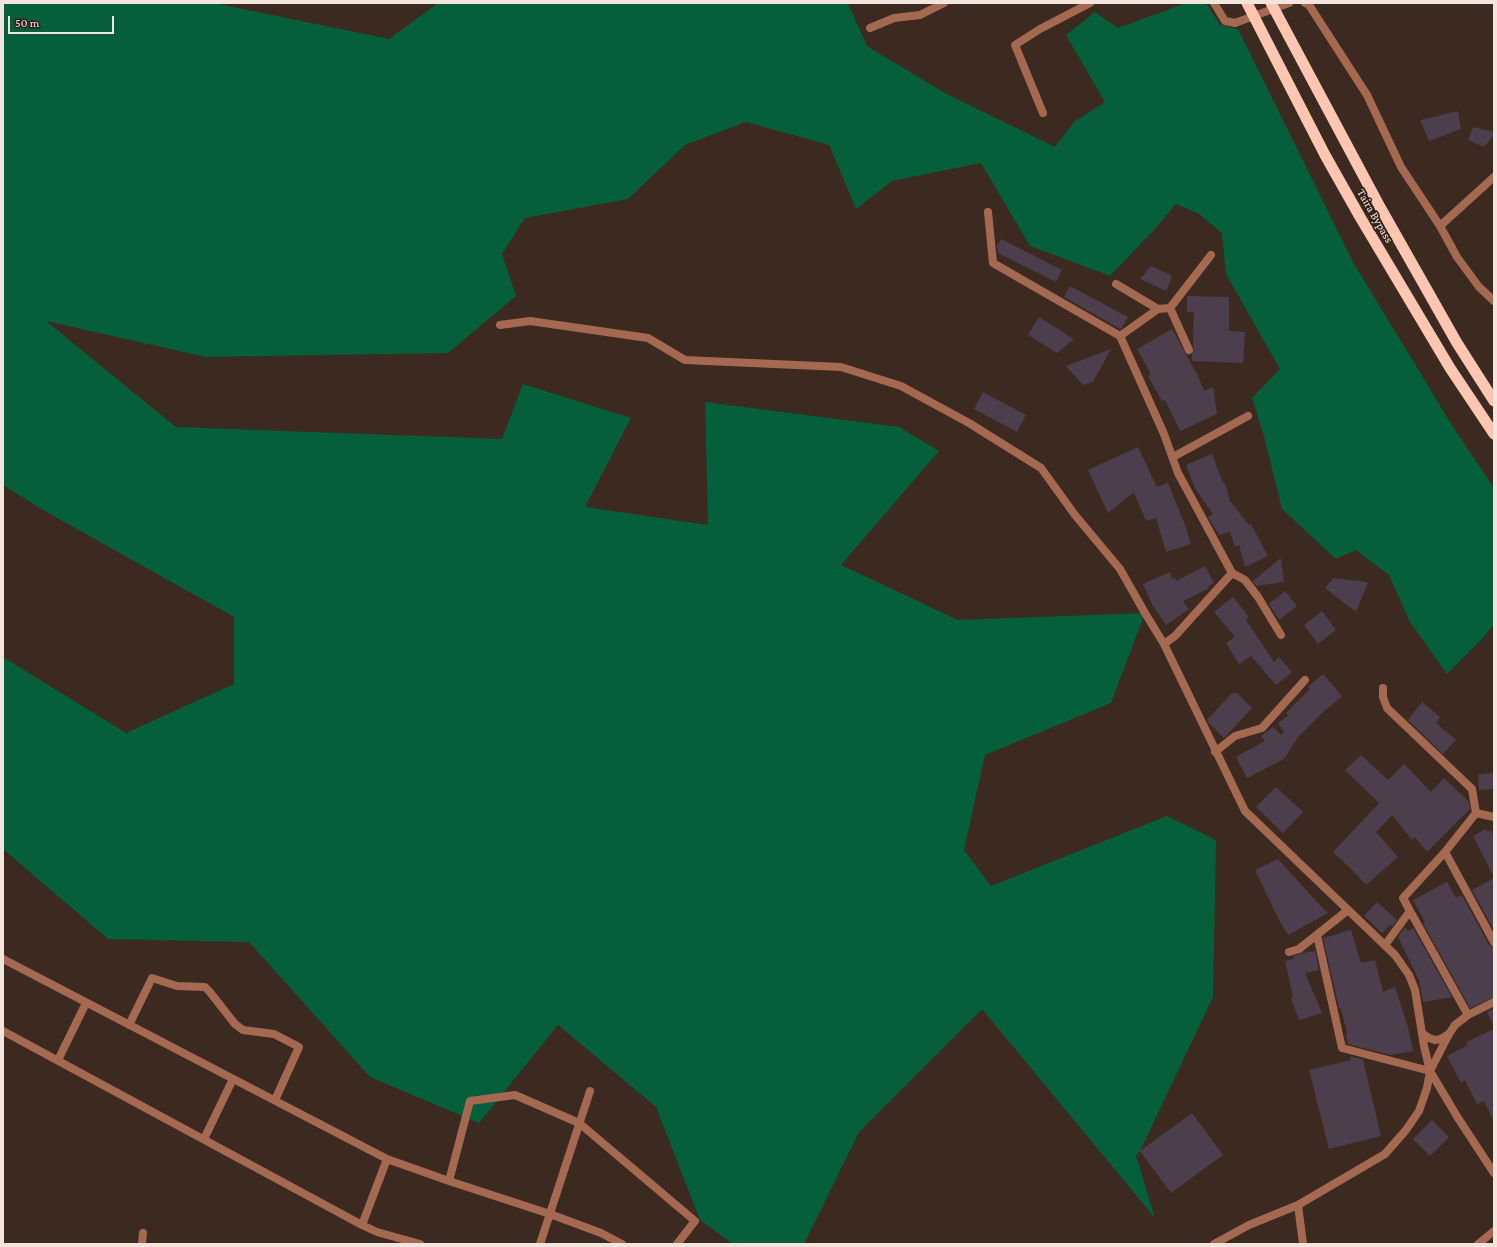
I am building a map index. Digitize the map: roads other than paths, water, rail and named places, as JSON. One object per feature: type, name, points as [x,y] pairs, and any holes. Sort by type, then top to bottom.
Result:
[{"type":"highway","name":"Taira Bypass","points":[[1247,3],[1360,217],[1450,368],[1494,434]]},
{"type":"highway","name":"Taira Bypass","points":[[1272,6],[1384,214],[1457,343],[1494,401]]},
{"type":"street","points":[[870,28],[894,18],[920,15],[944,3]]},
{"type":"street","points":[[1043,113],[1015,45],[1040,29],[1090,3]]},
{"type":"street","points":[[1214,3],[1225,21],[1235,23],[1272,6],[1289,3]]},
{"type":"street","points":[[1305,3],[1309,4],[1367,95],[1401,167],[1440,226],[1457,257],[1479,287],[1494,301]]},
{"type":"street","points":[[1440,226],[1494,177]]},
{"type":"street","points":[[988,212],[993,263],[1120,336],[1164,434],[1178,473],[1232,573],[1245,580],[1281,635]]},
{"type":"street","points":[[1120,336],[1158,309],[1170,308],[1211,255]]},
{"type":"street","points":[[1116,284],[1158,309]]},
{"type":"street","points":[[1170,308],[1189,350]]},
{"type":"street","points":[[500,325],[530,321],[648,338],[685,360],[841,366],[900,386],[969,423],[1041,468],[1075,515],[1120,569],[1164,644],[1215,752],[1245,811],[1386,945],[1409,975],[1415,990],[1430,1071],[1458,1118],[1494,1173]]},
{"type":"street","points":[[1173,458],[1248,416]]},
{"type":"street","points":[[1164,644],[1175,636],[1232,573]]},
{"type":"street","points":[[1215,752],[1235,736],[1262,728],[1305,680]]},
{"type":"street","points":[[1383,688],[1383,697],[1387,708],[1472,790],[1476,813],[1445,852],[1403,898],[1468,1014]]},
{"type":"street","points":[[1476,813],[1494,817]]},
{"type":"street","points":[[1445,852],[1494,942]]},
{"type":"street","points":[[1289,952],[1299,949],[1348,910]]},
{"type":"street","points":[[1386,945],[1410,911]]},
{"type":"street","points":[[1317,935],[1342,1048],[1430,1071]]},
{"type":"street","points":[[3,959],[387,1159],[550,1214],[601,1233],[622,1244]]},
{"type":"street","points":[[129,1025],[152,978],[177,986],[204,987],[209,991],[235,1024],[243,1030],[274,1034],[299,1047],[275,1100]]},
{"type":"street","points":[[1214,1244],[1249,1225],[1298,1205],[1385,1154],[1406,1130],[1419,1111],[1427,1088],[1430,1071],[1449,1034],[1461,1019],[1468,1014],[1494,1002]]},
{"type":"street","points":[[58,1060],[86,1003]]},
{"type":"street","points":[[3,1031],[362,1225],[377,1232],[420,1244]]},
{"type":"street","points":[[1422,1033],[1435,1040],[1441,1039],[1449,1034]]},
{"type":"street","points":[[204,1140],[233,1079]]},
{"type":"street","points":[[540,1244],[590,1091]]},
{"type":"street","points":[[449,1181],[470,1101],[515,1095],[580,1123],[695,1221],[677,1244]]},
{"type":"street","points":[[362,1225],[387,1159]]},
{"type":"street","points":[[1298,1205],[1303,1244]]},
{"type":"street","points":[[1478,1244],[1494,1232]]},
{"type":"street","points":[[142,1244],[143,1233]]}]
